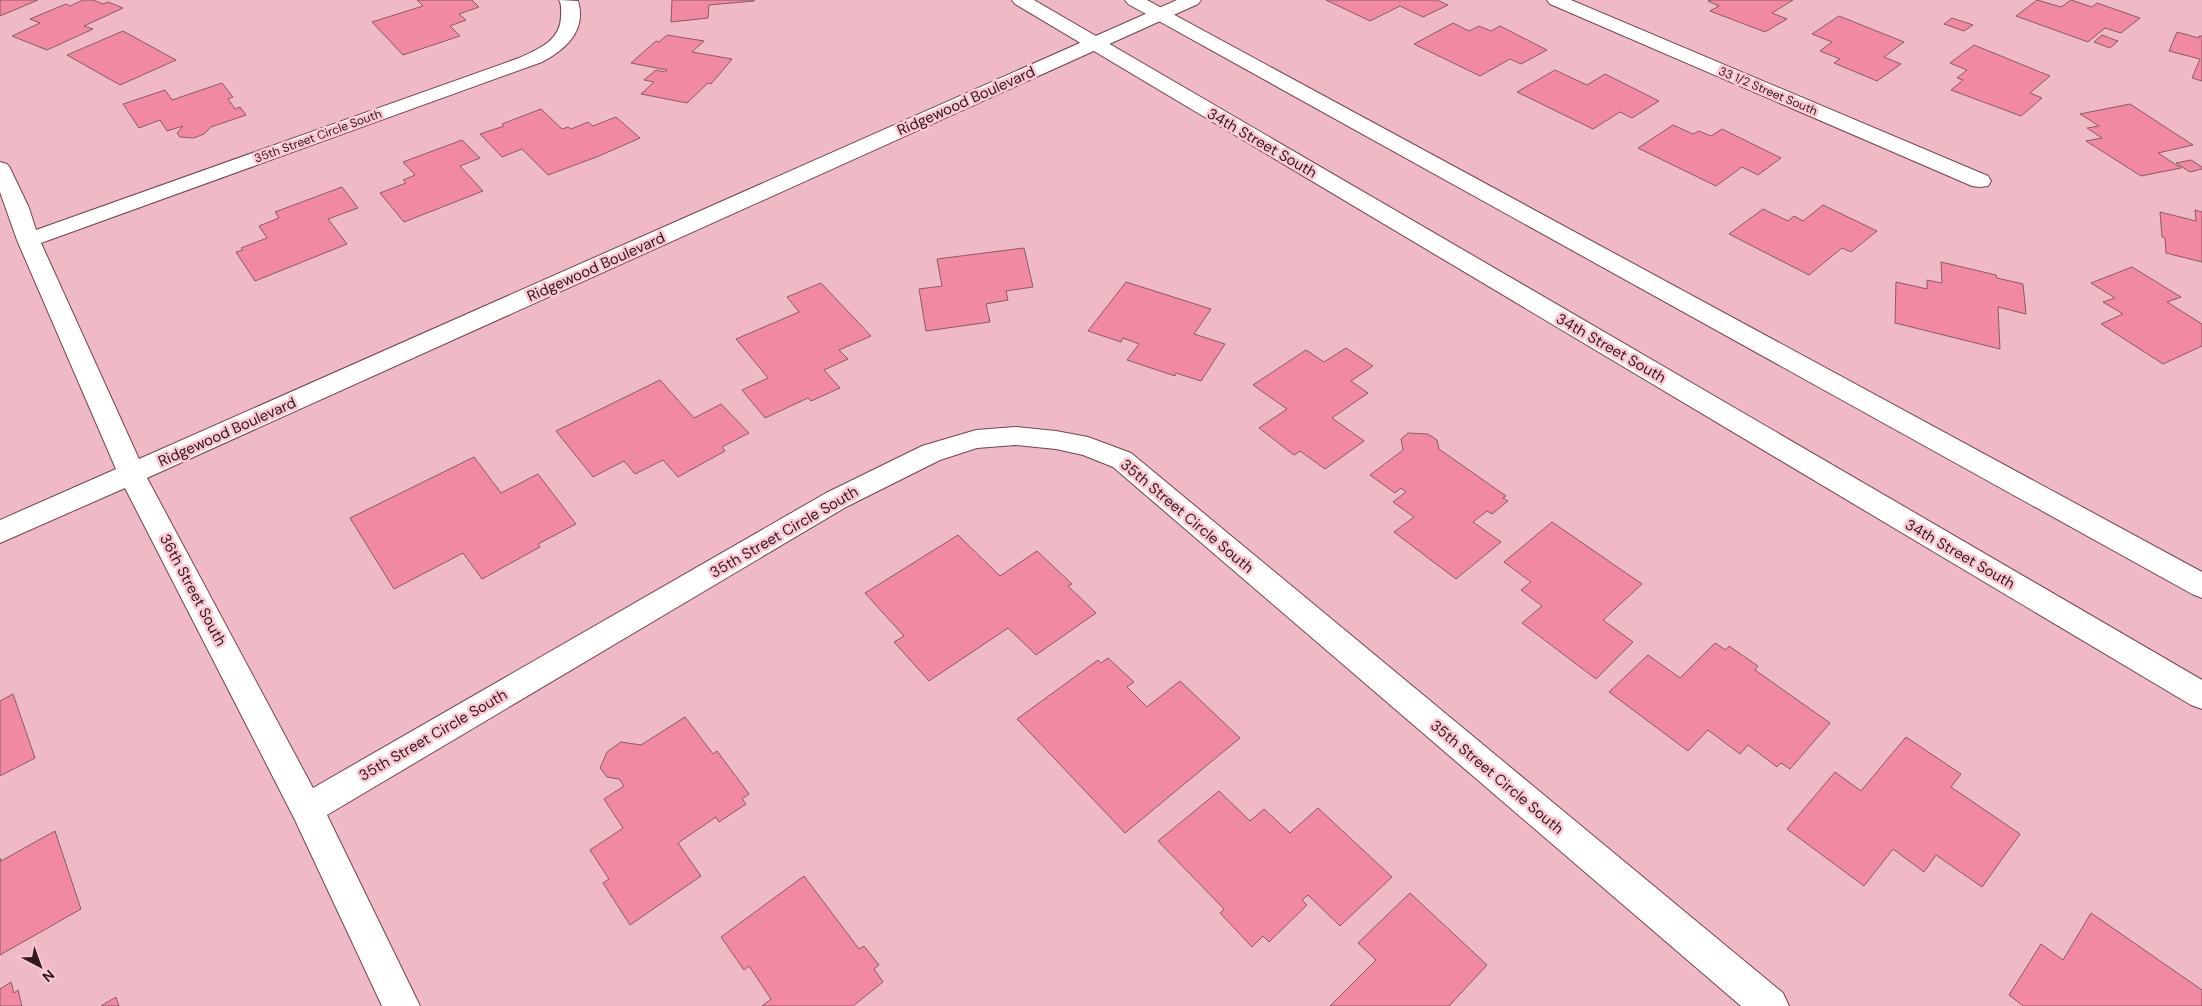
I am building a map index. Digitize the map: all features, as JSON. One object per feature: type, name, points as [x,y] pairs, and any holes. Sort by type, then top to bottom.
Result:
[{"type":"street","name":"35th Street Circle South","points":[[28,240],[526,62],[552,50],[568,33],[572,19],[568,0]]},
{"type":"street","name":"34th Street South","points":[[1021,0],[2202,696]]},
{"type":"street","points":[[1134,0],[2202,586]]},
{"type":"street","name":"Ridgewood Boulevard","points":[[0,532],[1192,0]]},
{"type":"street","name":"33 1/2 Street South","points":[[1556,0],[1980,181]]},
{"type":"street","name":"36th Street South","points":[[0,168],[18,208],[28,240],[132,474],[307,809],[401,1006]]},
{"type":"street","name":"35th Street Circle South","points":[[307,809],[836,500],[930,453],[976,439],[1015,436],[1056,440],[1088,447],[1122,460],[1770,1006]]},
{"type":"building","points":[[0,0],[38,0],[0,16]]},
{"type":"building","points":[[83,0],[93,0],[103,4],[108,2],[123,8],[84,26],[93,29],[47,50],[12,36],[40,23],[30,19],[66,4],[70,6]]},
{"type":"building","points":[[417,0],[472,0],[479,7],[459,14],[466,20],[450,26],[460,36],[403,55],[372,22],[423,6]]},
{"type":"building","points":[[672,0],[754,1],[709,5],[708,18],[671,22]]},
{"type":"building","points":[[1326,0],[1437,0],[1448,5],[1423,17],[1400,6],[1370,21]]},
{"type":"building","points":[[1793,0],[1772,13],[1787,19],[1765,32],[1710,11],[1719,6],[1708,1]]},
{"type":"building","points":[[2037,0],[2061,7],[2071,0],[2092,7],[2097,3],[2140,18],[2121,33],[2105,28],[2088,42],[2016,16]]},
{"type":"building","points":[[1839,16],[1904,42],[1884,57],[1901,64],[1877,81],[1834,63],[1840,59],[1820,51],[1832,42],[1812,34]]},
{"type":"building","points":[[1952,18],[1973,25],[1964,31],[1944,24]]},
{"type":"building","points":[[1453,23],[1469,31],[1479,26],[1491,31],[1500,26],[1547,50],[1521,64],[1510,59],[1480,76],[1414,44]]},
{"type":"building","points":[[123,31],[176,60],[120,85],[67,55]]},
{"type":"building","points":[[2177,32],[2199,38],[2199,36],[2202,36],[2202,81],[2192,78],[2200,59],[2169,51]]},
{"type":"building","points":[[667,35],[704,41],[692,52],[732,59],[711,84],[708,83],[687,103],[641,94],[654,82],[644,80],[656,70],[665,72],[667,70],[631,63],[656,41],[659,42]]},
{"type":"building","points":[[2102,35],[2118,41],[2110,48],[2094,42]]},
{"type":"building","points":[[1974,45],[2050,76],[2030,93],[2042,98],[2021,116],[1951,90],[1963,80],[1957,78],[1967,70],[1950,63]]},
{"type":"building","points":[[1555,70],[1587,85],[1605,74],[1659,101],[1632,118],[1620,112],[1593,129],[1517,92]]},
{"type":"building","points":[[222,83],[233,97],[228,99],[235,109],[240,107],[246,115],[211,127],[204,134],[194,138],[180,137],[177,133],[183,126],[167,131],[160,120],[139,128],[123,104],[165,90],[172,100]]},
{"type":"building","points":[[2130,104],[2193,145],[2158,153],[2181,168],[2141,176],[2086,141],[2102,138],[2087,128],[2099,126],[2080,114]]},
{"type":"building","points":[[541,109],[562,129],[568,127],[571,129],[588,122],[593,126],[616,117],[640,138],[548,175],[522,149],[502,157],[480,134],[504,126],[502,124]]},
{"type":"building","points":[[1673,125],[1693,134],[1699,131],[1711,136],[1722,129],[1781,158],[1758,175],[1742,167],[1716,186],[1638,148]]},
{"type":"building","points":[[462,140],[480,158],[460,166],[483,191],[404,222],[380,193],[406,183],[403,180],[415,175],[403,162]]},
{"type":"building","points":[[2191,160],[2202,167],[2202,169],[2190,172],[2176,163]]},
{"type":"building","points":[[342,187],[358,208],[328,219],[347,244],[255,281],[236,252],[243,250],[241,248],[267,238],[259,226],[279,218],[275,212]]},
{"type":"building","points":[[1823,205],[1877,231],[1851,252],[1842,248],[1809,275],[1729,234],[1763,209],[1788,221],[1794,216],[1803,221]]},
{"type":"building","points":[[2195,210],[2202,212],[2202,262],[2166,253],[2165,238],[2162,237],[2160,212],[2196,221]]},
{"type":"building","points":[[1024,248],[1033,287],[1006,291],[1008,300],[986,304],[990,322],[926,331],[919,289],[942,286],[937,259]]},
{"type":"building","points":[[1941,262],[1996,275],[1997,278],[2023,284],[2026,314],[1998,307],[2000,349],[1895,323],[1896,282],[1927,289],[1927,280],[1942,283]]},
{"type":"building","points":[[2132,267],[2181,297],[2167,302],[2202,324],[2202,346],[2163,364],[2101,324],[2123,314],[2103,302],[2115,298],[2091,283]]},
{"type":"building","points":[[1126,282],[1211,309],[1194,334],[1225,344],[1201,381],[1176,373],[1175,376],[1127,360],[1139,344],[1123,338],[1121,342],[1088,331]]},
{"type":"building","points":[[821,283],[871,336],[839,350],[848,359],[824,370],[840,388],[811,401],[808,398],[765,418],[742,390],[768,378],[736,339],[799,312],[787,297]]},
{"type":"building","points":[[1346,348],[1373,366],[1351,381],[1368,393],[1332,418],[1364,441],[1325,469],[1300,451],[1294,455],[1259,428],[1287,409],[1253,385],[1306,350],[1324,362]]},
{"type":"building","points":[[660,380],[694,418],[721,404],[749,433],[722,447],[725,451],[678,477],[663,460],[635,474],[624,461],[593,477],[556,431]]},
{"type":"building","points":[[1408,433],[1428,434],[1437,440],[1439,449],[1506,496],[1503,498],[1508,501],[1492,514],[1487,511],[1473,522],[1501,542],[1456,579],[1394,532],[1414,517],[1393,502],[1406,492],[1401,488],[1395,493],[1370,475],[1403,450],[1401,439]]},
{"type":"building","points":[[474,457],[501,493],[538,474],[576,524],[538,544],[540,547],[482,579],[463,553],[394,589],[350,518]]},
{"type":"building","points":[[1552,522],[1642,584],[1603,620],[1633,642],[1596,679],[1522,623],[1542,606],[1521,590],[1531,582],[1504,562]]},
{"type":"building","points":[[958,535],[1000,576],[1037,551],[1072,584],[1068,586],[1096,613],[1036,655],[1008,628],[929,681],[894,642],[904,636],[865,593]]},
{"type":"building","points":[[1715,643],[1726,650],[1729,646],[1758,666],[1755,670],[1830,723],[1790,769],[1781,763],[1777,767],[1748,745],[1740,754],[1708,730],[1688,751],[1609,692],[1648,655],[1680,678]]},
{"type":"building","points":[[1108,658],[1134,682],[1127,687],[1147,707],[1180,681],[1240,738],[1125,833],[1017,719],[1098,660],[1101,663]]},
{"type":"building","points":[[13,694],[35,758],[0,776],[0,701]]},
{"type":"building","points":[[685,717],[713,754],[717,751],[749,794],[742,799],[746,804],[719,822],[716,817],[678,843],[701,876],[630,925],[603,883],[609,879],[590,850],[623,828],[604,799],[624,786],[619,779],[607,777],[600,768],[607,752],[621,742],[641,745]]},
{"type":"building","points":[[1906,737],[1961,774],[1951,787],[2020,834],[1982,887],[1936,855],[1924,872],[1893,849],[1864,886],[1787,829],[1835,772],[1861,791]]},
{"type":"building","points":[[1219,791],[1250,821],[1264,809],[1290,833],[1318,808],[1392,877],[1340,926],[1308,895],[1302,900],[1307,905],[1269,942],[1263,936],[1252,947],[1220,913],[1224,909],[1158,841]]},
{"type":"building","points":[[55,831],[81,909],[0,955],[0,858],[1,861]]},
{"type":"building","points":[[804,876],[859,949],[864,946],[879,965],[874,969],[883,982],[853,1006],[762,1006],[771,999],[749,966],[744,970],[721,937]]},
{"type":"building","points":[[1410,893],[1487,965],[1449,1006],[1330,1006],[1376,960],[1358,943]]},
{"type":"building","points":[[2091,913],[2202,990],[2202,1006],[2023,1006],[2009,995],[2041,944],[2063,960]]},
{"type":"building","points":[[11,982],[14,993],[18,990],[22,1006],[0,1006],[0,989]]},
{"type":"building","points":[[116,997],[119,1006],[101,1006]]}]
